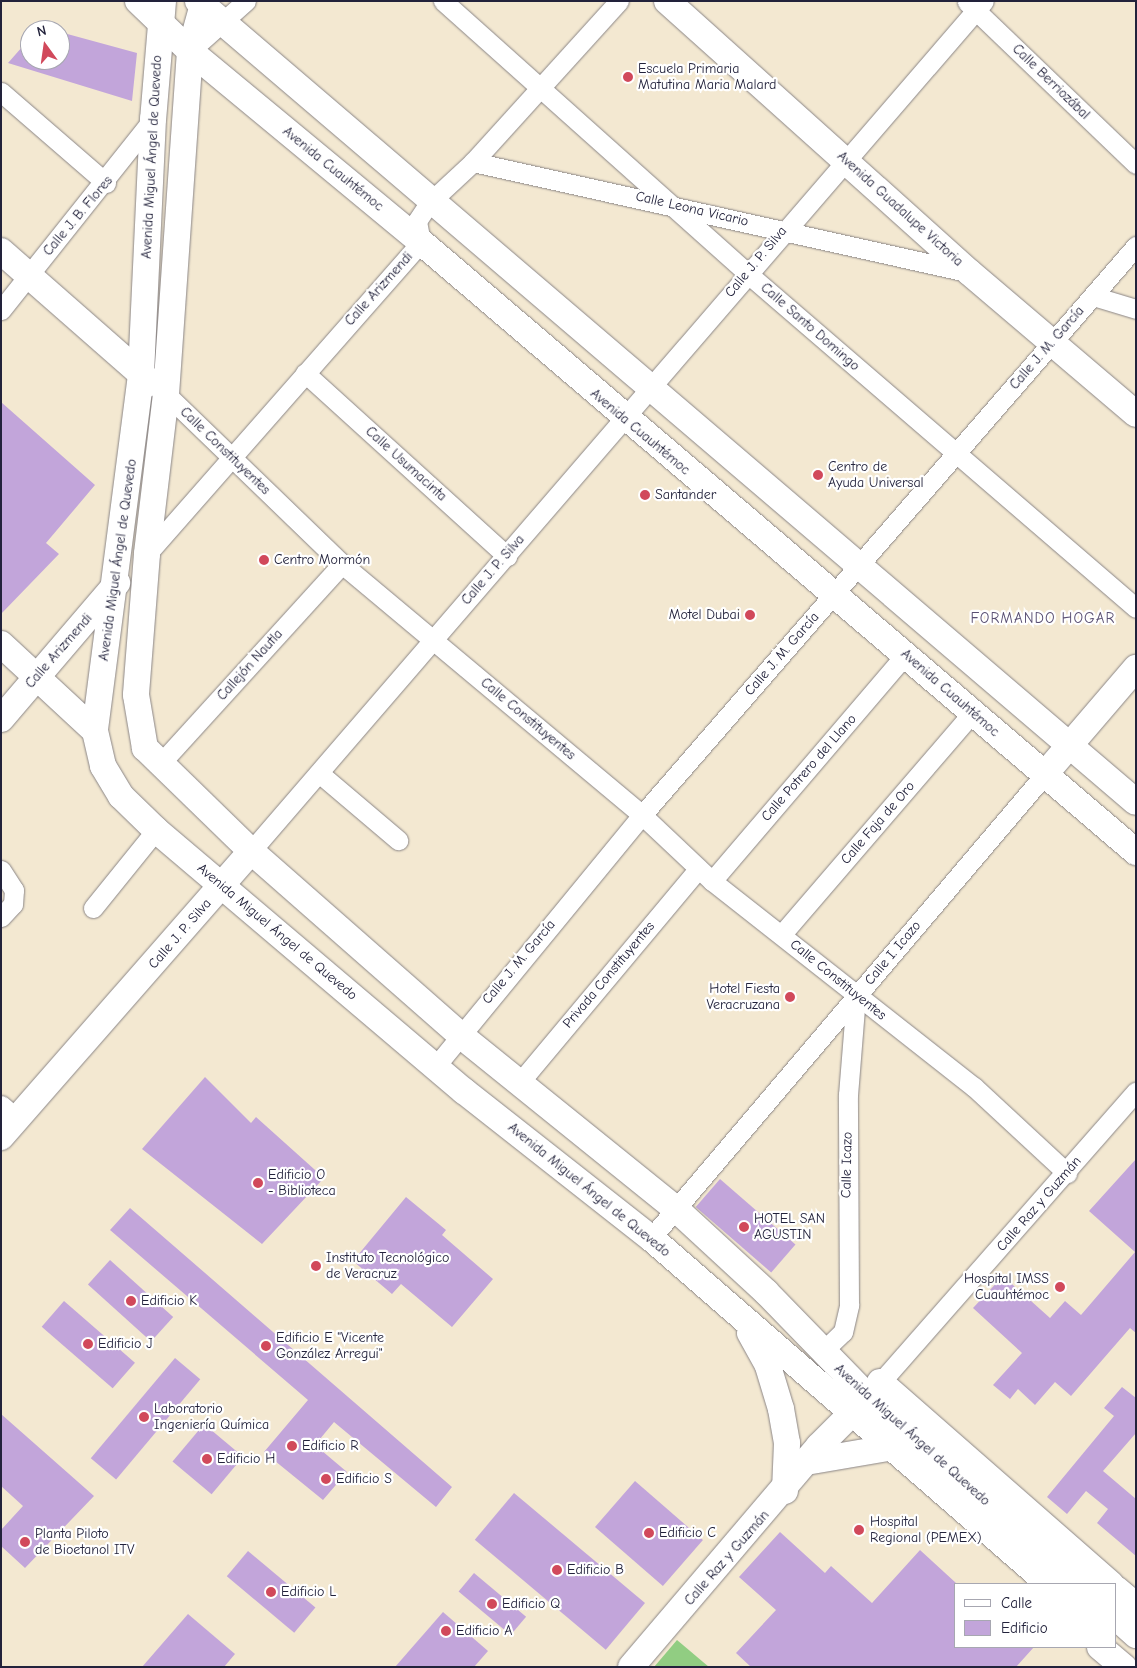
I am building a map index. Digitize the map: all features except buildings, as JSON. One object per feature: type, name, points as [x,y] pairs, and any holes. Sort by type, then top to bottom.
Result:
[{"type":"main road","name":"Avenida Cuauhtémoc","points":[[138,1],[161,11],[190,52],[421,242],[622,418],[835,594],[1136,852]]},
{"type":"main road","name":"Avenida Guadalupe Victoria","points":[[667,1],[970,272],[1052,340],[1136,414]]},
{"type":"main road","name":"Avenida Miguel Ángel de Quevedo","points":[[202,3],[190,52],[166,394],[147,554],[136,695],[139,729],[158,765],[251,851],[459,1034],[675,1208],[844,1373],[855,1404]]},
{"type":"main road","points":[[202,3],[430,202],[1072,745],[1136,802]]},
{"type":"main road","name":"Avenida Miguel Ángel de Quevedo","points":[[161,11],[152,119],[141,374],[117,583],[95,731],[103,766],[117,789],[156,830],[435,1067],[651,1238],[765,1339],[855,1404],[1077,1583]]},
{"type":"main road","name":"Calle Constituyentes","points":[[1,251],[30,274],[141,374],[166,394]]},
{"type":"main road","name":"Calle Arizmendi","points":[[2,717],[117,583]]},
{"type":"main road","points":[[1,644],[95,731]]},
{"type":"main road","name":"Calle I. Icazo","points":[[1045,774],[1072,745],[1136,668]]},
{"type":"main road","name":"Calle J. P. Silva","points":[[7,1120],[223,885],[251,851]]},
{"type":"main road","points":[[742,1320],[768,1366],[781,1409],[787,1443],[785,1491]]},
{"type":"main road","points":[[765,1339],[802,1355],[822,1352]]},
{"type":"main road","points":[[855,1404],[884,1449],[1024,1583]]},
{"type":"main road","points":[[855,1404],[1110,1583]]},
{"type":"main road","name":"Calle Raz y Guzmán","points":[[631,1667],[785,1491],[855,1404]]},
{"type":"main road","name":"Avenida Miguel Ángel de Quevedo","points":[[884,1449],[1048,1583]]},
{"type":"main road","points":[[813,1454],[884,1449]]},
{"type":"main road","points":[[1117,1590],[1136,1606]]},
{"type":"main road","points":[[1117,1619],[1136,1635]]},
{"type":"main road","points":[[1117,1644],[1136,1660]]},
{"type":"main road","points":[[1101,1648],[1124,1667]]},
{"type":"street","points":[[190,52],[225,25],[246,1]]},
{"type":"street","name":"Calle Santo Domingo","points":[[443,1],[542,85],[747,273],[1136,608]]},
{"type":"street","name":"Calle Arizmendi","points":[[147,554],[229,457],[421,242],[418,221],[430,202],[473,162],[619,1]]},
{"type":"street","name":"Calle J. P. Silva","points":[[251,851],[432,639],[507,556],[622,418],[649,389],[975,4]]},
{"type":"street","name":"Calle Berriozábal","points":[[975,4],[1136,164]]},
{"type":"street","points":[[1,92],[106,183]]},
{"type":"street","name":"Calle J. B. Flores","points":[[1,310],[106,183],[152,119]]},
{"type":"street","name":"Calle Leona Vicario","points":[[473,162],[670,204],[970,272]]},
{"type":"street","name":"Calle J. M. García","points":[[435,1067],[459,1034],[642,815],[835,594],[1052,340],[1136,246]]},
{"type":"street","points":[[1093,296],[1136,309]]},
{"type":"street","name":"Calle Usumacinta","points":[[305,373],[507,556]]},
{"type":"street","name":"Calle Constituyentes","points":[[166,394],[229,457],[342,564],[642,815],[705,875],[782,934],[856,996],[974,1087],[1067,1173]]},
{"type":"street","name":"Callejón Nautla","points":[[158,765],[342,564]]},
{"type":"street","name":"Calle Potrero del Llano","points":[[705,875],[906,654]]},
{"type":"street","name":"Calle Faja de Oro","points":[[782,934],[973,712]]},
{"type":"street","points":[[319,773],[398,840]]},
{"type":"street","name":"Calle I. Icazo","points":[[651,1238],[1045,774]]},
{"type":"street","points":[[93,908],[156,830]]},
{"type":"street","points":[[1,870],[14,890],[13,904],[1,917]]},
{"type":"street","name":"Privada Constituyentes","points":[[520,1082],[705,875]]},
{"type":"street","name":"Calle Icazo","points":[[844,1373],[843,1332],[849,1305],[848,1094],[856,996]]},
{"type":"street","name":"Calle Raz y Guzmán","points":[[855,1404],[1067,1173],[1136,1092]]},
{"type":"street","points":[[822,1352],[843,1332]]},
{"type":"green space","points":[[677,1640],[709,1667],[654,1667]]},
{"type":"place","name":"Escuela Primaria Matutina Maria Malard","points":[[628,77]]},
{"type":"place","name":"Centro de Ayuda Universal","points":[[818,475]]},
{"type":"place","name":"Santander","points":[[645,495]]},
{"type":"place","name":"Centro Mormón","points":[[264,560]]},
{"type":"place","name":"Motel Dubai","points":[[750,615]]},
{"type":"place","name":"Hotel Fiesta Veracruzana","points":[[790,997]]},
{"type":"place","name":"Edificio O - Biblioteca","points":[[258,1183]]},
{"type":"place","name":"HOTEL SAN AGUSTIN","points":[[744,1227]]},
{"type":"place","name":"Instituto Tecnológico de Veracruz","points":[[316,1266]]},
{"type":"place","name":"Hospital IMSS Cuauhtémoc","points":[[1060,1287]]},
{"type":"place","name":"Edificio K","points":[[131,1301]]},
{"type":"place","name":"Edificio J","points":[[88,1344]]},
{"type":"place","name":"Edificio E \"Vicente González Arregui\"","points":[[266,1346]]},
{"type":"place","name":"Laboratorio Ingeniería Química","points":[[144,1417]]},
{"type":"place","name":"Edificio R","points":[[292,1446]]},
{"type":"place","name":"Edificio H","points":[[207,1459]]},
{"type":"place","name":"Edificio S","points":[[326,1479]]},
{"type":"place","name":"Hospital Regional (PEMEX)","points":[[859,1530]]},
{"type":"place","name":"Edificio C","points":[[649,1533]]},
{"type":"place","name":"Planta Piloto de Bioetanol ITV","points":[[25,1542]]},
{"type":"place","name":"Edificio B","points":[[557,1570]]},
{"type":"place","name":"Edificio L","points":[[271,1592]]},
{"type":"place","name":"Edificio Q","points":[[492,1604]]},
{"type":"place","name":"Edificio A","points":[[446,1631]]},
{"type":"district","name":"FORMANDO HOGAR","points":[[1043,619]]}]
